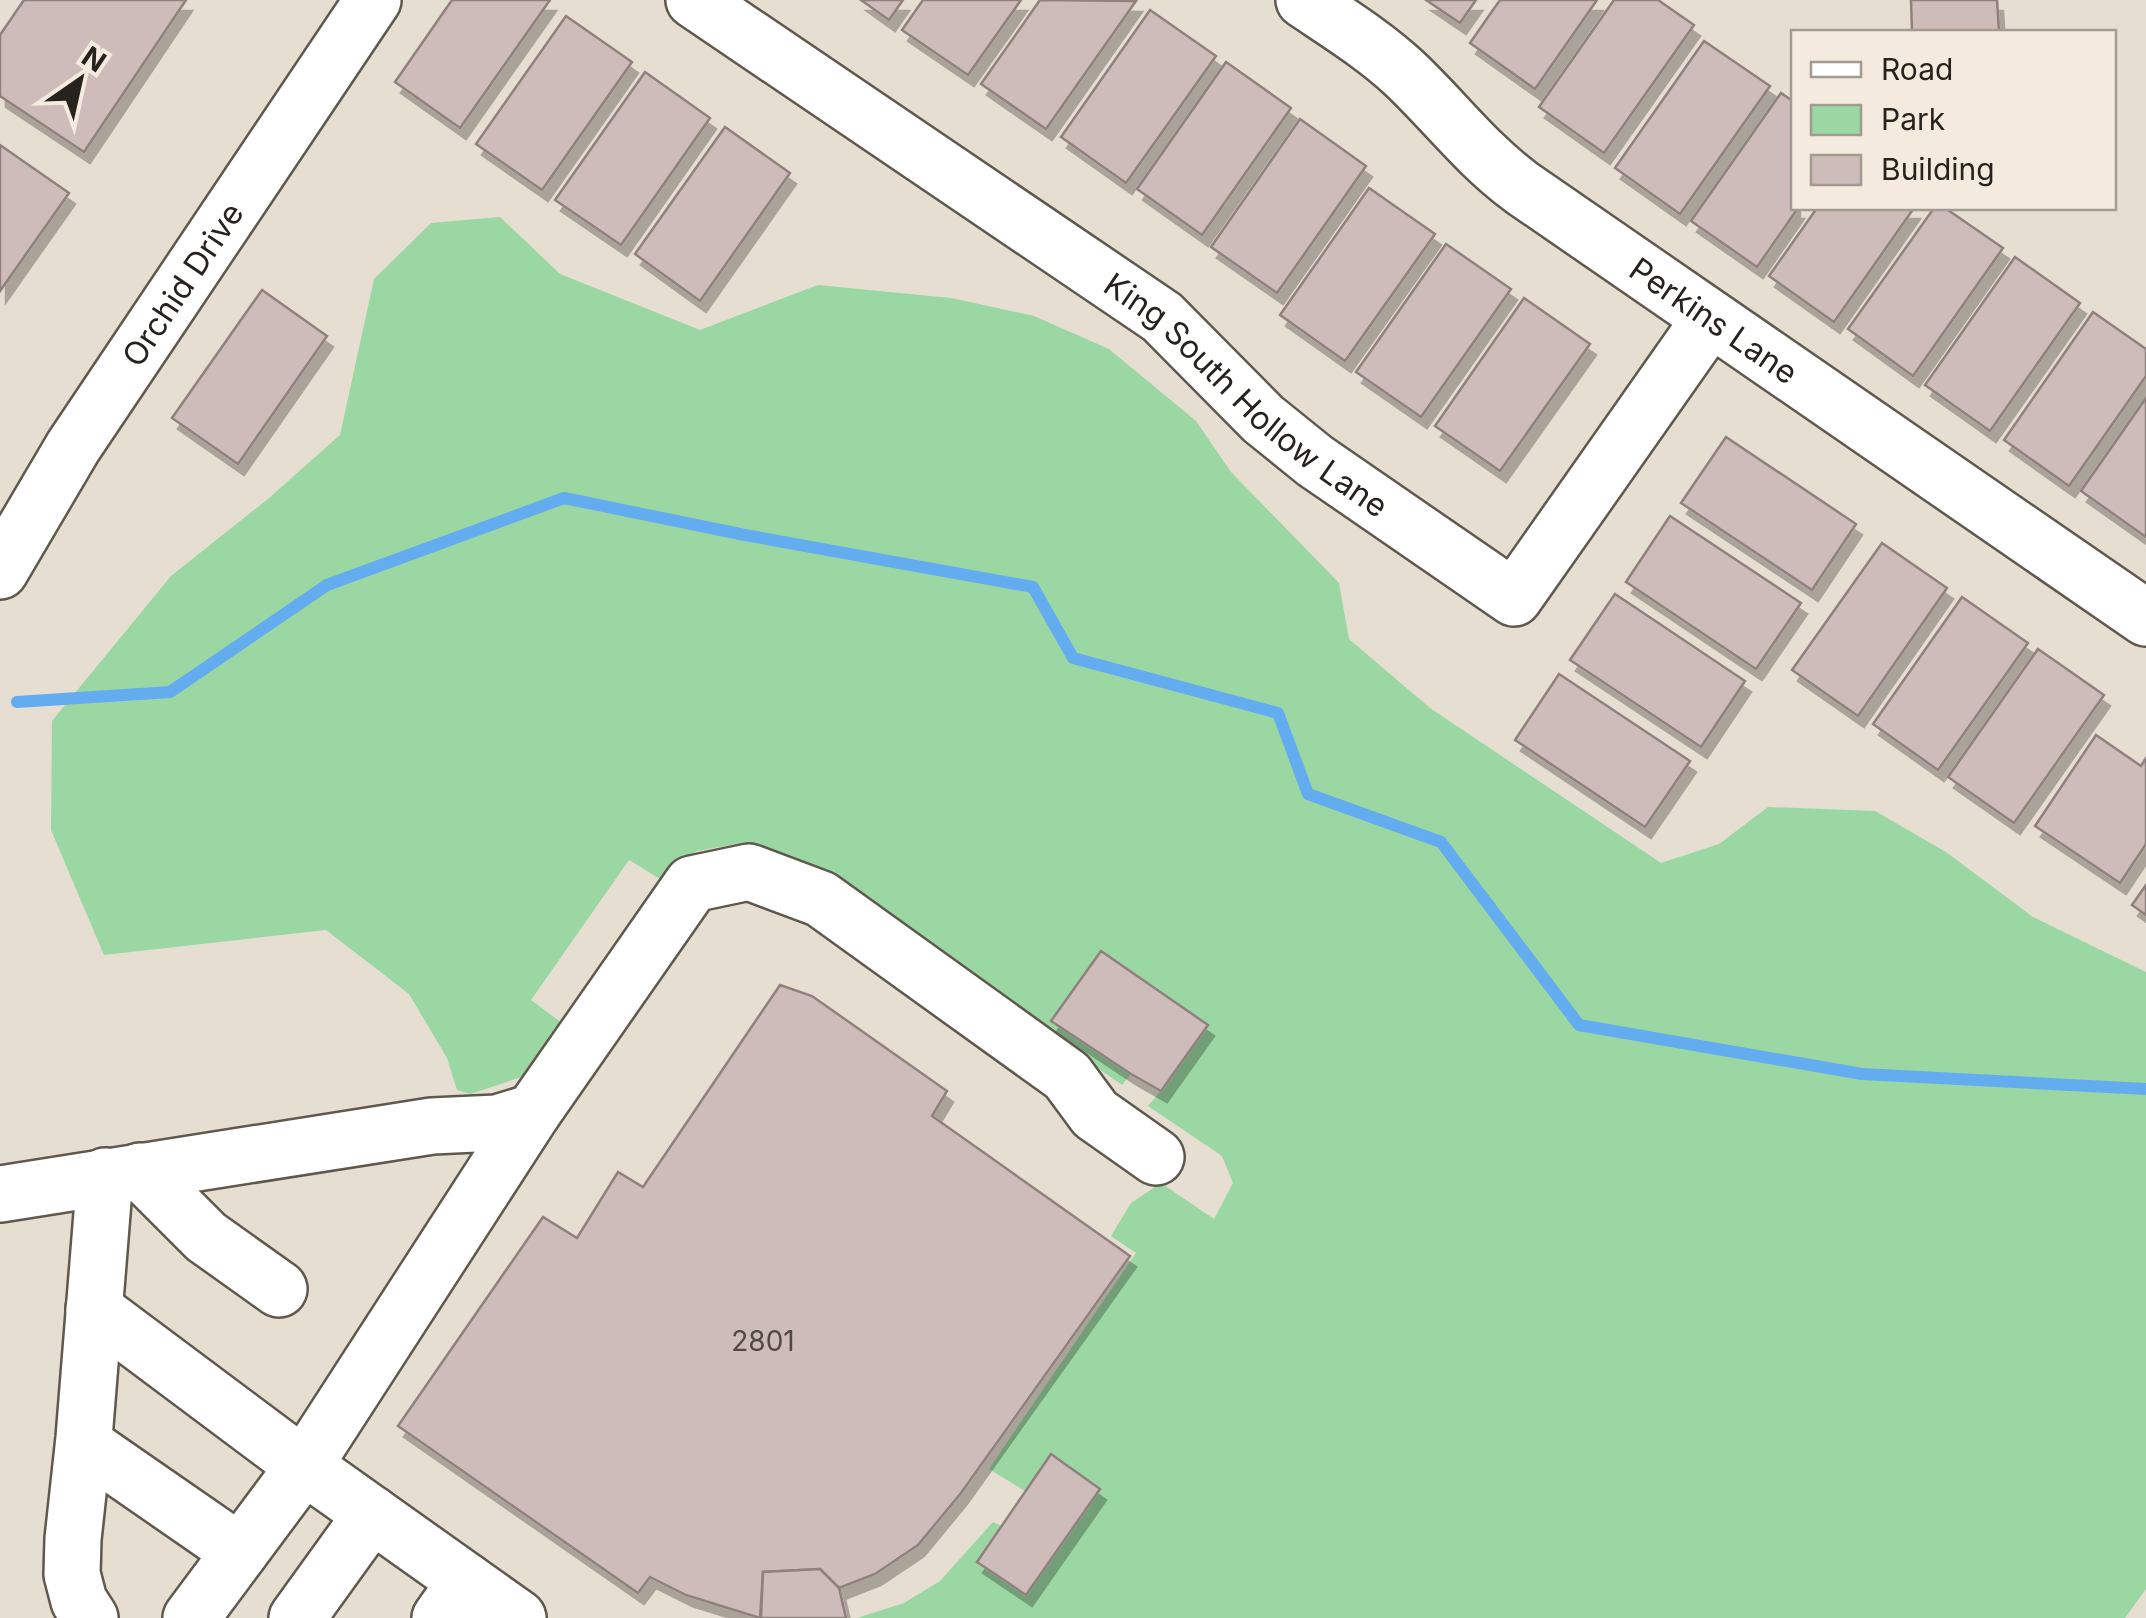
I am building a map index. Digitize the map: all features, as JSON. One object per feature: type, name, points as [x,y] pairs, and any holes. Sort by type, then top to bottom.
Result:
[{"type":"street","name":"Orchid Drive","points":[[0,571],[73,447],[373,0]]},
{"type":"street","name":"King South Hollow Lane","points":[[694,0],[1150,309],[1180,334],[1263,419],[1301,450],[1514,598],[1710,319]]},
{"type":"street","name":"Perkins Lane","points":[[1304,0],[1402,71],[1498,170],[2146,618]]},
{"type":"street","points":[[191,1618],[304,1466],[532,1112],[692,884],[748,872],[821,899],[1067,1076],[1096,1114],[1156,1157]]},
{"type":"street","points":[[0,1194],[432,1126],[496,1122],[532,1112]]},
{"type":"street","points":[[123,1174],[279,1290]]},
{"type":"street","points":[[90,1618],[79,1601],[72,1574],[73,1539],[94,1309],[123,1174]]},
{"type":"street","points":[[94,1309],[372,1514],[453,1600],[518,1618]]},
{"type":"street","points":[[84,1444],[240,1552]]},
{"type":"street","points":[[297,1618],[372,1514]]},
{"type":"green space","points":[[500,217],[560,274],[700,330],[818,285],[951,298],[1034,316],[1109,349],[1196,421],[1231,472],[1339,583],[1349,639],[1430,708],[1661,863],[1719,844],[1768,807],[1875,811],[1946,852],[2033,917],[2146,972],[2146,1589],[2125,1618],[857,1618],[904,1603],[940,1581],[993,1522],[1001,1526],[977,1562],[1026,1595],[1099,1489],[1051,1455],[1025,1491],[989,1469],[1136,1253],[1111,1236],[1131,1203],[1161,1183],[1214,1219],[1233,1183],[1222,1156],[1148,1106],[1207,1024],[1101,952],[1051,1021],[1131,1074],[1122,1085],[822,876],[789,856],[737,844],[697,851],[660,879],[629,860],[531,1000],[562,1023],[530,1074],[471,1094],[457,1090],[447,1058],[409,994],[326,930],[104,955],[51,830],[52,721],[171,576],[340,435],[374,279],[431,223]]},
{"type":"building","points":[[24,0],[186,0],[84,152],[0,96],[0,35]]},
{"type":"building","points":[[452,0],[550,0],[460,128],[395,82]]},
{"type":"building","points":[[861,0],[903,0],[889,20]]},
{"type":"building","points":[[923,0],[1021,0],[968,75],[902,30]]},
{"type":"building","points":[[1040,0],[1136,1],[1046,129],[981,84]]},
{"type":"building","points":[[1426,0],[1476,0],[1460,23]]},
{"type":"building","points":[[1500,0],[1597,0],[1535,89],[1470,43]]},
{"type":"building","points":[[1614,0],[1658,0],[1694,25],[1604,153],[1539,107]]},
{"type":"building","points":[[1911,0],[1997,0],[1999,30],[1912,30]]},
{"type":"building","points":[[1150,10],[1216,56],[1126,183],[1061,137]]},
{"type":"building","points":[[566,16],[632,62],[542,190],[476,144]]},
{"type":"building","points":[[1704,41],[1770,86],[1680,214],[1615,168]]},
{"type":"building","points":[[1226,62],[1291,108],[1202,235],[1137,189]]},
{"type":"building","points":[[645,72],[710,118],[621,245],[555,200]]},
{"type":"building","points":[[1781,93],[1791,100],[1791,210],[1797,210],[1757,267],[1691,221]]},
{"type":"building","points":[[1300,119],[1366,166],[1277,293],[1211,247]]},
{"type":"building","points":[[725,127],[790,173],[700,301],[635,254]]},
{"type":"building","points":[[0,145],[69,193],[0,291]]},
{"type":"building","points":[[1369,188],[1435,234],[1345,361],[1280,315]]},
{"type":"building","points":[[1816,210],[1913,210],[1834,322],[1769,276]]},
{"type":"building","points":[[1933,210],[1948,210],[2003,248],[1913,376],[1848,329]]},
{"type":"building","points":[[1446,244],[1511,289],[1421,417],[1356,372]]},
{"type":"building","points":[[2015,257],[2080,303],[1990,431],[1925,385]]},
{"type":"building","points":[[262,290],[327,336],[238,464],[172,418]]},
{"type":"building","points":[[1524,298],[1590,344],[1500,471],[1435,426]]},
{"type":"building","points":[[2093,312],[2146,349],[2146,376],[2069,486],[2004,440]]},
{"type":"building","points":[[2146,398],[2146,537],[2081,491]]},
{"type":"building","points":[[1726,437],[1856,524],[1812,590],[1681,503]]},
{"type":"building","points":[[1670,516],[1801,603],[1756,669],[1626,582]]},
{"type":"building","points":[[1882,543],[1947,588],[1858,716],[1792,670]]},
{"type":"building","points":[[1615,594],[1745,681],[1701,747],[1570,660]]},
{"type":"building","points":[[1962,597],[2028,643],[1938,770],[1873,724]]},
{"type":"building","points":[[2038,649],[2104,695],[2014,823],[1948,777]]},
{"type":"building","points":[[1559,674],[1690,761],[1645,827],[1515,740]]},
{"type":"building","points":[[2096,735],[2141,766],[2146,758],[2146,844],[2120,883],[2035,826]]},
{"type":"building","points":[[2146,885],[2146,915],[2132,905]]},
{"type":"building","points":[[1101,951],[1208,1025],[1161,1091],[1051,1021]]},
{"type":"building","points":[[780,985],[812,996],[947,1091],[932,1116],[1130,1256],[961,1493],[918,1545],[875,1574],[839,1588],[820,1569],[763,1572],[760,1618],[686,1595],[650,1577],[638,1593],[398,1426],[543,1217],[577,1238],[618,1172],[643,1187]]},
{"type":"building","points":[[1051,1454],[1100,1489],[1026,1595],[977,1562]]},
{"type":"building","points":[[820,1569],[839,1588],[846,1618],[761,1618],[763,1572]]},
{"type":"waterway","points":[[17,702],[170,692],[327,585],[564,498],[1033,587],[1073,658],[1278,713],[1308,794],[1441,842],[1579,1025],[1862,1074],[2146,1089]]}]
